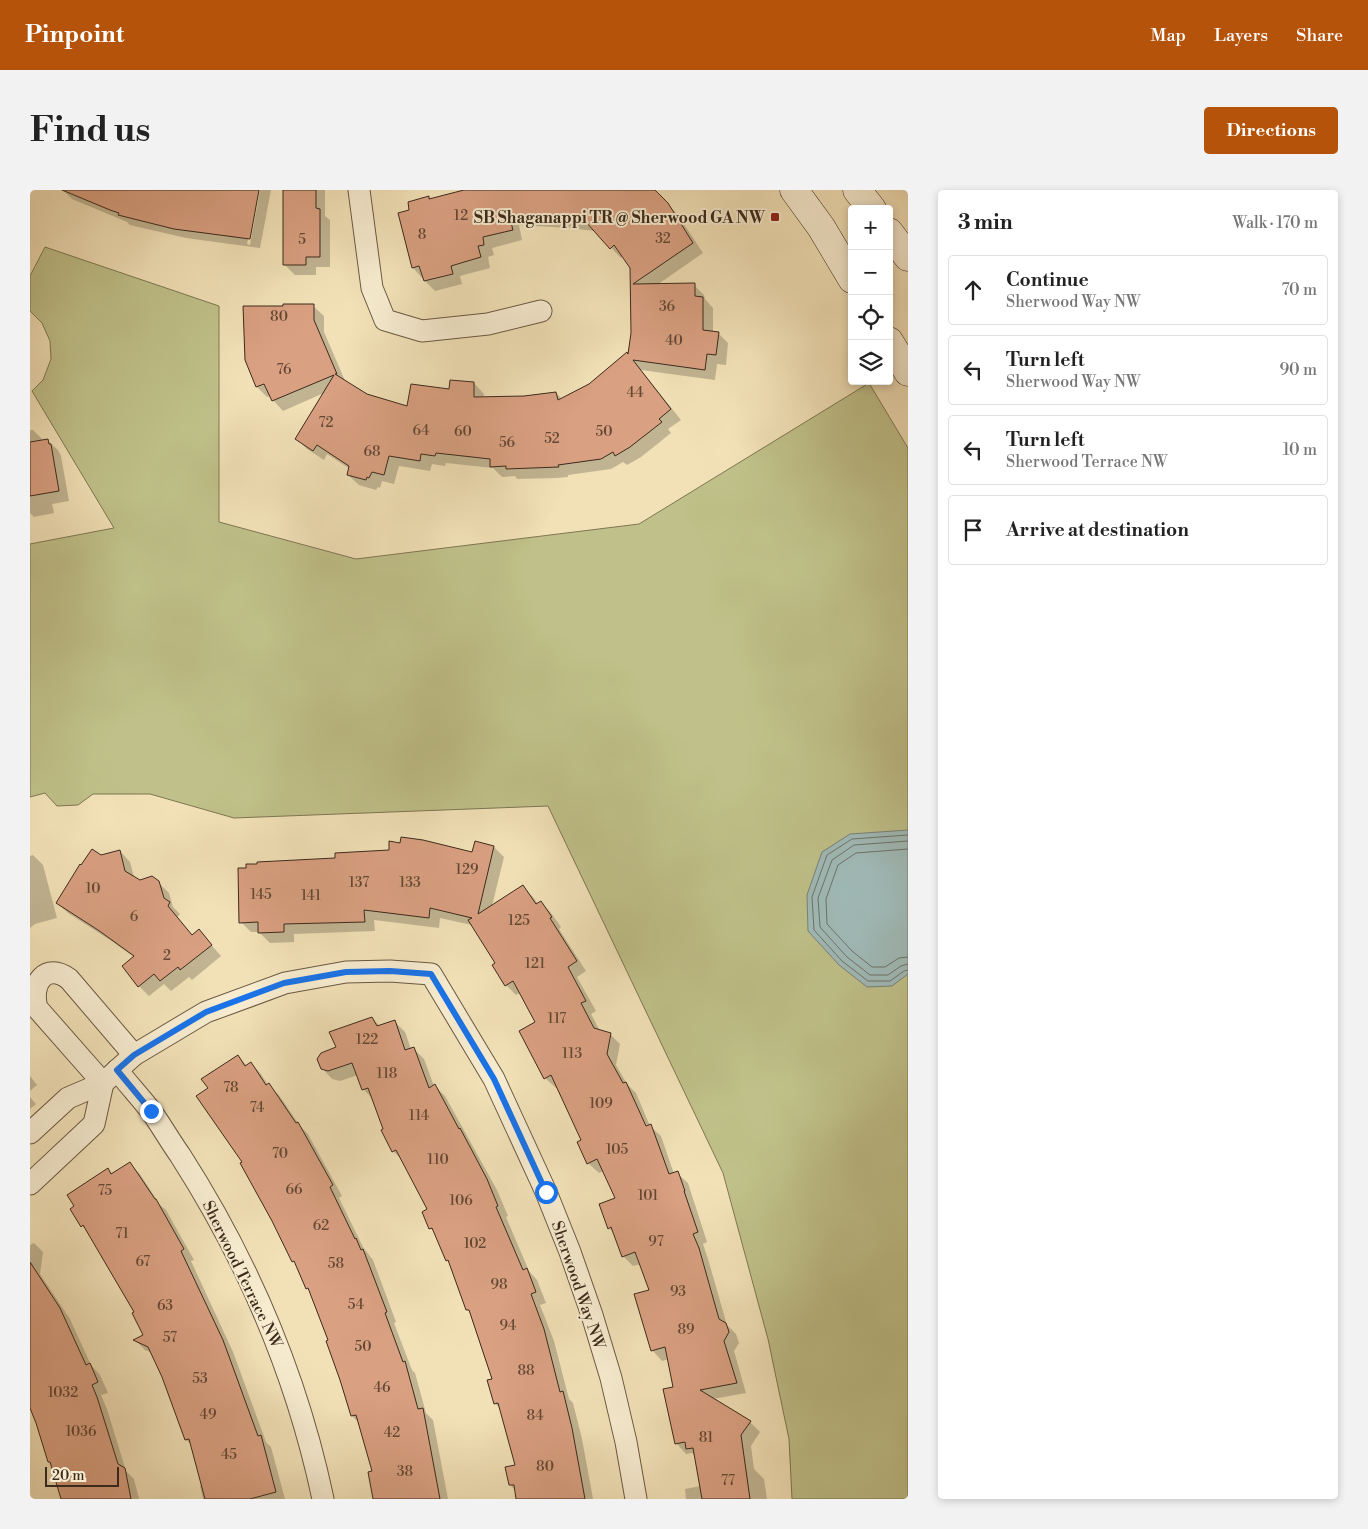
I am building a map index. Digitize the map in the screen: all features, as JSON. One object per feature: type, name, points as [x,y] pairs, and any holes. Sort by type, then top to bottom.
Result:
[{"type":"main road","points":[[794,190],[821,228],[848,272]]},
{"type":"main road","points":[[857,190],[869,205]]},
{"type":"main road","points":[[893,237],[908,257]]},
{"type":"main road","points":[[893,348],[908,372]]},
{"type":"street","points":[[359,190],[372,288],[385,320],[422,332],[488,324],[541,311]]},
{"type":"street","name":"Sherwood Way NW","points":[[30,1133],[68,1098],[110,1077],[134,1055],[206,1012],[284,983],[346,972],[390,971],[431,974],[494,1079],[546,1192],[570,1252],[611,1378],[626,1442],[636,1499]]},
{"type":"street","name":"Sherwood Terrace NW","points":[[134,1055],[69,979],[58,973],[39,978],[34,985],[32,993],[33,1001],[37,1008],[110,1077],[151,1111],[202,1190],[232,1243],[258,1297],[281,1353],[317,1469],[323,1499]]},
{"type":"street","points":[[30,1184],[94,1124],[110,1077]]},
{"type":"green space","points":[[45,247],[219,306],[219,522],[356,559],[639,524],[866,385],[870,385],[908,448],[908,1499],[792,1499],[789,1439],[768,1339],[723,1173],[548,806],[234,818],[150,794],[93,794],[78,805],[57,806],[45,793],[30,797],[30,544],[114,528],[32,391],[43,380],[51,359],[50,341],[42,323],[30,311],[30,276]]},
{"type":"water","points":[[908,830],[908,974],[892,986],[867,987],[839,965],[808,931],[807,895],[822,852],[850,834]]},
{"type":"building","points":[[62,190],[259,190],[250,239],[174,229],[118,215],[119,213]]},
{"type":"building","points":[[283,190],[316,190],[316,208],[320,209],[320,257],[306,257],[306,265],[283,265]]},
{"type":"building","points":[[464,190],[655,190],[668,203],[693,243],[633,284],[695,283],[695,296],[703,297],[703,330],[719,332],[716,355],[707,354],[705,370],[633,360],[671,409],[659,419],[662,422],[615,456],[613,452],[601,459],[558,465],[559,467],[506,469],[506,466],[490,467],[490,459],[436,453],[435,456],[421,454],[420,461],[389,456],[384,475],[372,472],[366,480],[347,475],[349,466],[317,445],[313,451],[295,439],[334,375],[272,401],[264,384],[256,387],[245,360],[243,306],[314,304],[314,320],[337,374],[335,374],[367,394],[407,406],[411,384],[449,389],[450,380],[474,382],[474,397],[524,396],[556,392],[558,400],[589,384],[627,352],[628,354],[631,333],[630,268],[614,245],[610,249],[585,221],[509,215],[513,230],[483,237],[484,245],[478,246],[481,257],[451,266],[453,274],[424,281],[419,266],[412,268],[398,213],[409,210],[408,202]]},
{"type":"building","points":[[48,439],[49,444],[51,444],[59,491],[30,496],[30,442]]},
{"type":"building","points":[[401,837],[423,840],[472,852],[475,841],[494,846],[478,914],[523,885],[536,904],[541,901],[577,961],[568,967],[586,1001],[581,1003],[594,1028],[611,1033],[607,1054],[623,1083],[626,1082],[646,1126],[651,1124],[669,1174],[678,1171],[685,1191],[698,1232],[693,1234],[699,1248],[719,1319],[726,1323],[729,1332],[724,1341],[737,1383],[700,1390],[751,1421],[741,1435],[750,1499],[702,1499],[693,1448],[686,1449],[685,1442],[675,1444],[663,1389],[673,1387],[665,1347],[651,1351],[634,1294],[649,1290],[635,1252],[622,1257],[611,1227],[608,1229],[599,1204],[615,1198],[597,1159],[587,1164],[577,1142],[581,1140],[551,1075],[544,1079],[519,1031],[535,1022],[513,981],[505,986],[492,965],[495,963],[468,920],[472,918],[430,908],[429,918],[364,910],[365,922],[284,924],[284,932],[258,933],[258,922],[239,923],[238,868],[246,868],[246,864],[257,864],[257,862],[335,858],[335,853],[389,850],[389,841],[400,843]]},
{"type":"building","points":[[92,849],[101,855],[120,850],[125,871],[140,880],[152,876],[159,881],[164,898],[170,902],[168,906],[192,935],[199,929],[212,945],[180,970],[178,967],[160,981],[154,974],[138,987],[122,966],[134,956],[56,903],[80,864]]},
{"type":"building","points":[[372,1017],[377,1026],[395,1020],[405,1050],[414,1047],[429,1088],[435,1084],[460,1128],[487,1179],[498,1206],[496,1207],[523,1270],[527,1268],[536,1292],[531,1294],[544,1329],[560,1392],[563,1391],[585,1499],[516,1499],[514,1485],[509,1485],[505,1467],[515,1465],[498,1403],[494,1404],[487,1380],[492,1379],[469,1310],[466,1310],[448,1260],[446,1261],[432,1228],[429,1229],[422,1212],[427,1209],[396,1150],[392,1152],[381,1130],[383,1129],[368,1088],[362,1090],[352,1063],[328,1071],[321,1069],[317,1059],[321,1053],[336,1047],[329,1032]]},
{"type":"building","points":[[238,1055],[245,1066],[251,1062],[266,1085],[269,1083],[296,1123],[298,1122],[333,1185],[330,1187],[355,1239],[361,1250],[363,1249],[387,1312],[385,1313],[403,1362],[405,1361],[418,1409],[423,1408],[440,1499],[373,1499],[368,1472],[372,1471],[356,1415],[351,1416],[326,1341],[328,1340],[308,1288],[306,1289],[294,1261],[292,1262],[240,1163],[242,1162],[196,1096],[208,1088],[201,1079]]},
{"type":"building","points":[[130,1162],[156,1199],[184,1249],[181,1251],[223,1340],[258,1436],[261,1435],[276,1492],[250,1499],[205,1499],[189,1439],[185,1440],[162,1377],[148,1347],[133,1340],[143,1335],[132,1313],[134,1312],[83,1225],[81,1227],[70,1209],[74,1206],[67,1195],[108,1168],[111,1174]]},
{"type":"building","points":[[30,1262],[60,1308],[86,1365],[90,1363],[98,1382],[92,1385],[118,1464],[125,1468],[131,1499],[61,1499],[50,1462],[48,1462],[30,1408]]},
{"type":"place","name":"SB Shaganappi TR @ Sherwood GA NW","points":[[775,217]]},
{"type":"route","points":[[151,1111],[117,1070],[134,1055],[206,1012],[284,983],[346,972],[390,971],[431,974],[494,1079],[546,1192]]}]
